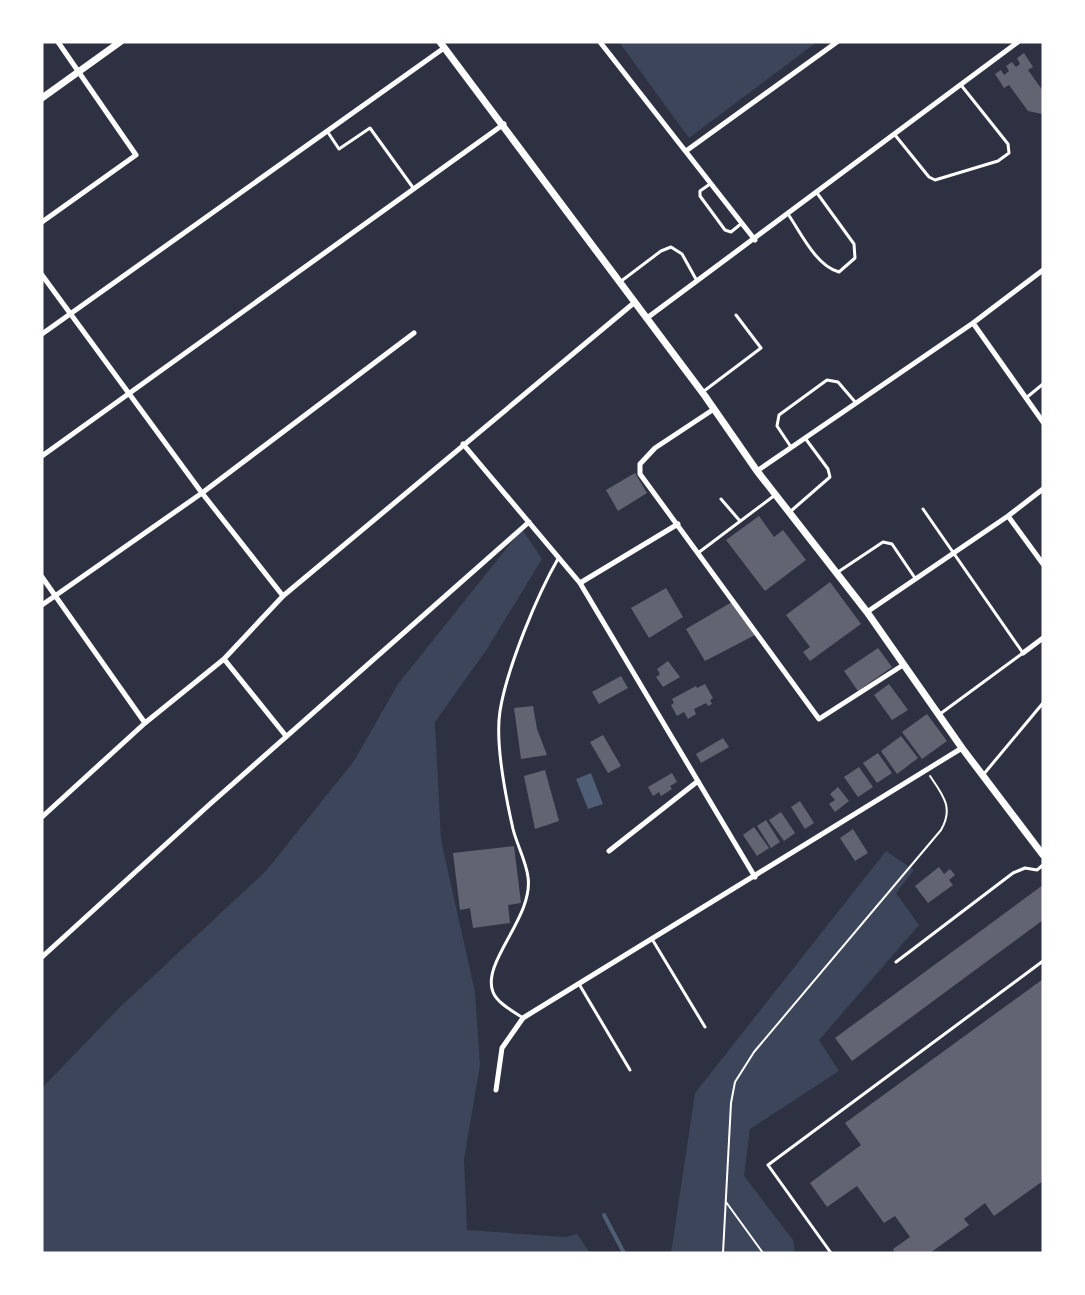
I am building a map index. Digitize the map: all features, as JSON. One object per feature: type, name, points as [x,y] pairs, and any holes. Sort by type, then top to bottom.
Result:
[{"type":"street","points":[[42,222],[136,154],[58,42]]},
{"type":"street","points":[[42,98],[120,42]]},
{"type":"street","points":[[600,42],[755,240]]},
{"type":"street","points":[[686,151],[837,42]]},
{"type":"street","points":[[647,318],[755,240],[1018,42]]},
{"type":"street","points":[[42,334],[327,131],[442,45],[504,124],[702,392],[757,471],[867,612],[962,748],[1043,855]]},
{"type":"street","points":[[42,456],[504,124]]},
{"type":"street","points":[[757,471],[973,323],[1043,270]]},
{"type":"street","points":[[42,275],[202,493],[284,596]]},
{"type":"street","points":[[42,817],[145,723],[224,659],[284,596],[635,302]]},
{"type":"street","points":[[973,323],[1043,422]]},
{"type":"street","points":[[42,605],[202,493],[414,333]]},
{"type":"street","points":[[714,409],[655,448],[640,464],[640,474],[819,719],[903,665]]},
{"type":"street","points":[[463,444],[580,583],[755,877]]},
{"type":"street","points":[[867,612],[1008,516],[1043,489]]},
{"type":"street","points":[[1008,516],[1043,564]]},
{"type":"street","points":[[42,957],[286,736],[530,522]]},
{"type":"street","points":[[580,583],[678,524]]},
{"type":"street","points":[[42,577],[145,723]]},
{"type":"street","points":[[1023,653],[1043,638]]},
{"type":"street","points":[[224,659],[286,736]]},
{"type":"street","points":[[496,1090],[502,1048],[523,1018],[962,748]]},
{"type":"street","points":[[609,851],[698,781]]},
{"type":"lane","points":[[894,135],[928,177],[935,180],[1004,157],[1009,153],[1008,144],[961,85]]},
{"type":"lane","points":[[327,131],[339,149],[370,128],[414,189]]},
{"type":"lane","points":[[711,183],[700,191],[700,196],[725,230],[731,232],[742,223]]},
{"type":"lane","points":[[788,214],[821,261],[829,269],[839,272],[855,258],[854,244],[817,193]]},
{"type":"lane","points":[[620,282],[661,251],[671,247],[682,254],[698,281]]},
{"type":"lane","points":[[702,392],[761,348],[736,315]]},
{"type":"lane","points":[[791,447],[777,426],[779,415],[827,380],[838,382],[856,403]]},
{"type":"lane","points":[[1026,398],[1043,384]]},
{"type":"lane","points":[[789,513],[830,477],[828,469],[805,438]]},
{"type":"lane","points":[[698,553],[775,495]]},
{"type":"lane","points":[[721,499],[740,521]]},
{"type":"lane","points":[[923,509],[1023,653],[939,715]]},
{"type":"lane","points":[[836,573],[883,542],[888,542],[892,544],[916,579]]},
{"type":"lane","points":[[523,1018],[493,993],[490,979],[499,956],[519,923],[527,898],[529,877],[511,818],[499,742],[500,711],[517,653],[545,581],[559,557]]},
{"type":"lane","points":[[983,775],[1043,703]]},
{"type":"lane","points":[[896,962],[1013,873],[1025,868],[1037,870],[1043,865]]},
{"type":"lane","points":[[652,939],[705,1027]]},
{"type":"lane","points":[[831,1253],[768,1165],[1043,961]]},
{"type":"lane","points":[[579,984],[630,1070]]},
{"type":"path","points":[[723,1253],[731,1103],[735,1082],[754,1052],[941,830],[947,820],[945,798],[926,769]]},
{"type":"path","points":[[726,1202],[763,1253]]},
{"type":"shaded area","points":[[619,42],[817,42],[689,138]]},
{"type":"shaded area","points":[[522,529],[542,559],[487,649],[435,722],[441,840],[475,992],[480,1065],[464,1159],[467,1230],[566,1237],[577,1234],[590,1253],[42,1253],[42,1088],[120,1007],[266,871],[354,761],[398,684]]},
{"type":"shaded area","points":[[591,773],[603,804],[588,809],[576,779]]},
{"type":"shaded area","points":[[886,851],[914,870],[896,893],[919,925],[819,1040],[839,1071],[750,1129],[744,1176],[793,1240],[795,1253],[671,1253],[695,1093]]},
{"type":"building","points":[[1024,53],[1033,67],[1028,70],[1043,91],[1042,114],[1028,111],[1009,85],[1004,88],[995,74],[1001,70],[1004,75],[1009,71],[1006,66],[1012,62],[1016,67],[1020,64],[1017,58]]},
{"type":"building","points":[[635,473],[647,493],[618,511],[606,490]]},
{"type":"building","points":[[759,516],[774,537],[783,530],[806,560],[765,591],[726,540]]},
{"type":"building","points":[[830,582],[861,624],[810,661],[803,652],[810,647],[786,615]]},
{"type":"building","points":[[666,588],[683,617],[649,638],[631,608]]},
{"type":"building","points":[[732,602],[755,635],[705,661],[686,629]]},
{"type":"building","points":[[878,648],[892,667],[858,691],[844,671]]},
{"type":"building","points":[[668,661],[680,677],[663,687],[656,677],[660,674],[657,669]]},
{"type":"building","points":[[621,676],[628,688],[599,704],[592,692]]},
{"type":"building","points":[[705,684],[713,698],[710,700],[712,704],[708,706],[706,703],[694,709],[696,714],[688,719],[684,712],[677,716],[671,705],[674,703],[672,699],[696,686],[697,688]]},
{"type":"building","points":[[889,684],[908,710],[892,720],[874,695]]},
{"type":"building","points":[[533,706],[537,729],[547,755],[521,759],[514,708]]},
{"type":"building","points":[[927,714],[947,741],[922,759],[902,732]]},
{"type":"building","points":[[603,735],[621,766],[608,773],[590,742]]},
{"type":"building","points":[[901,736],[918,758],[897,774],[881,751]]},
{"type":"building","points":[[723,738],[729,747],[701,763],[696,754]]},
{"type":"building","points":[[878,753],[892,773],[877,783],[863,763]]},
{"type":"building","points":[[859,767],[873,787],[858,797],[844,777]]},
{"type":"building","points":[[545,770],[559,821],[535,829],[524,776]]},
{"type":"building","points":[[672,773],[677,782],[670,786],[672,789],[661,796],[659,792],[653,796],[648,787]]},
{"type":"building","points":[[838,787],[849,801],[835,812],[829,804],[835,800],[830,794]]},
{"type":"building","points":[[800,801],[814,823],[805,829],[791,807]]},
{"type":"building","points":[[781,812],[795,833],[784,841],[769,820]]},
{"type":"building","points":[[766,820],[780,842],[771,848],[757,826]]},
{"type":"building","points":[[754,827],[769,848],[757,856],[743,835]]},
{"type":"building","points":[[853,829],[868,853],[855,861],[840,838]]},
{"type":"building","points":[[514,846],[521,903],[508,905],[510,923],[473,928],[470,908],[460,910],[453,853]]},
{"type":"building","points":[[939,867],[944,874],[950,869],[955,875],[949,880],[953,885],[928,903],[915,886]]},
{"type":"building","points":[[1043,885],[1043,920],[852,1061],[835,1038]]},
{"type":"building","points":[[1043,979],[1043,1181],[994,1216],[985,1203],[964,1219],[969,1225],[930,1253],[895,1253],[893,1249],[910,1237],[895,1216],[884,1223],[857,1186],[827,1207],[810,1183],[861,1145],[845,1123]]},
{"type":"waterway","points":[[604,1215],[624,1253]]}]
